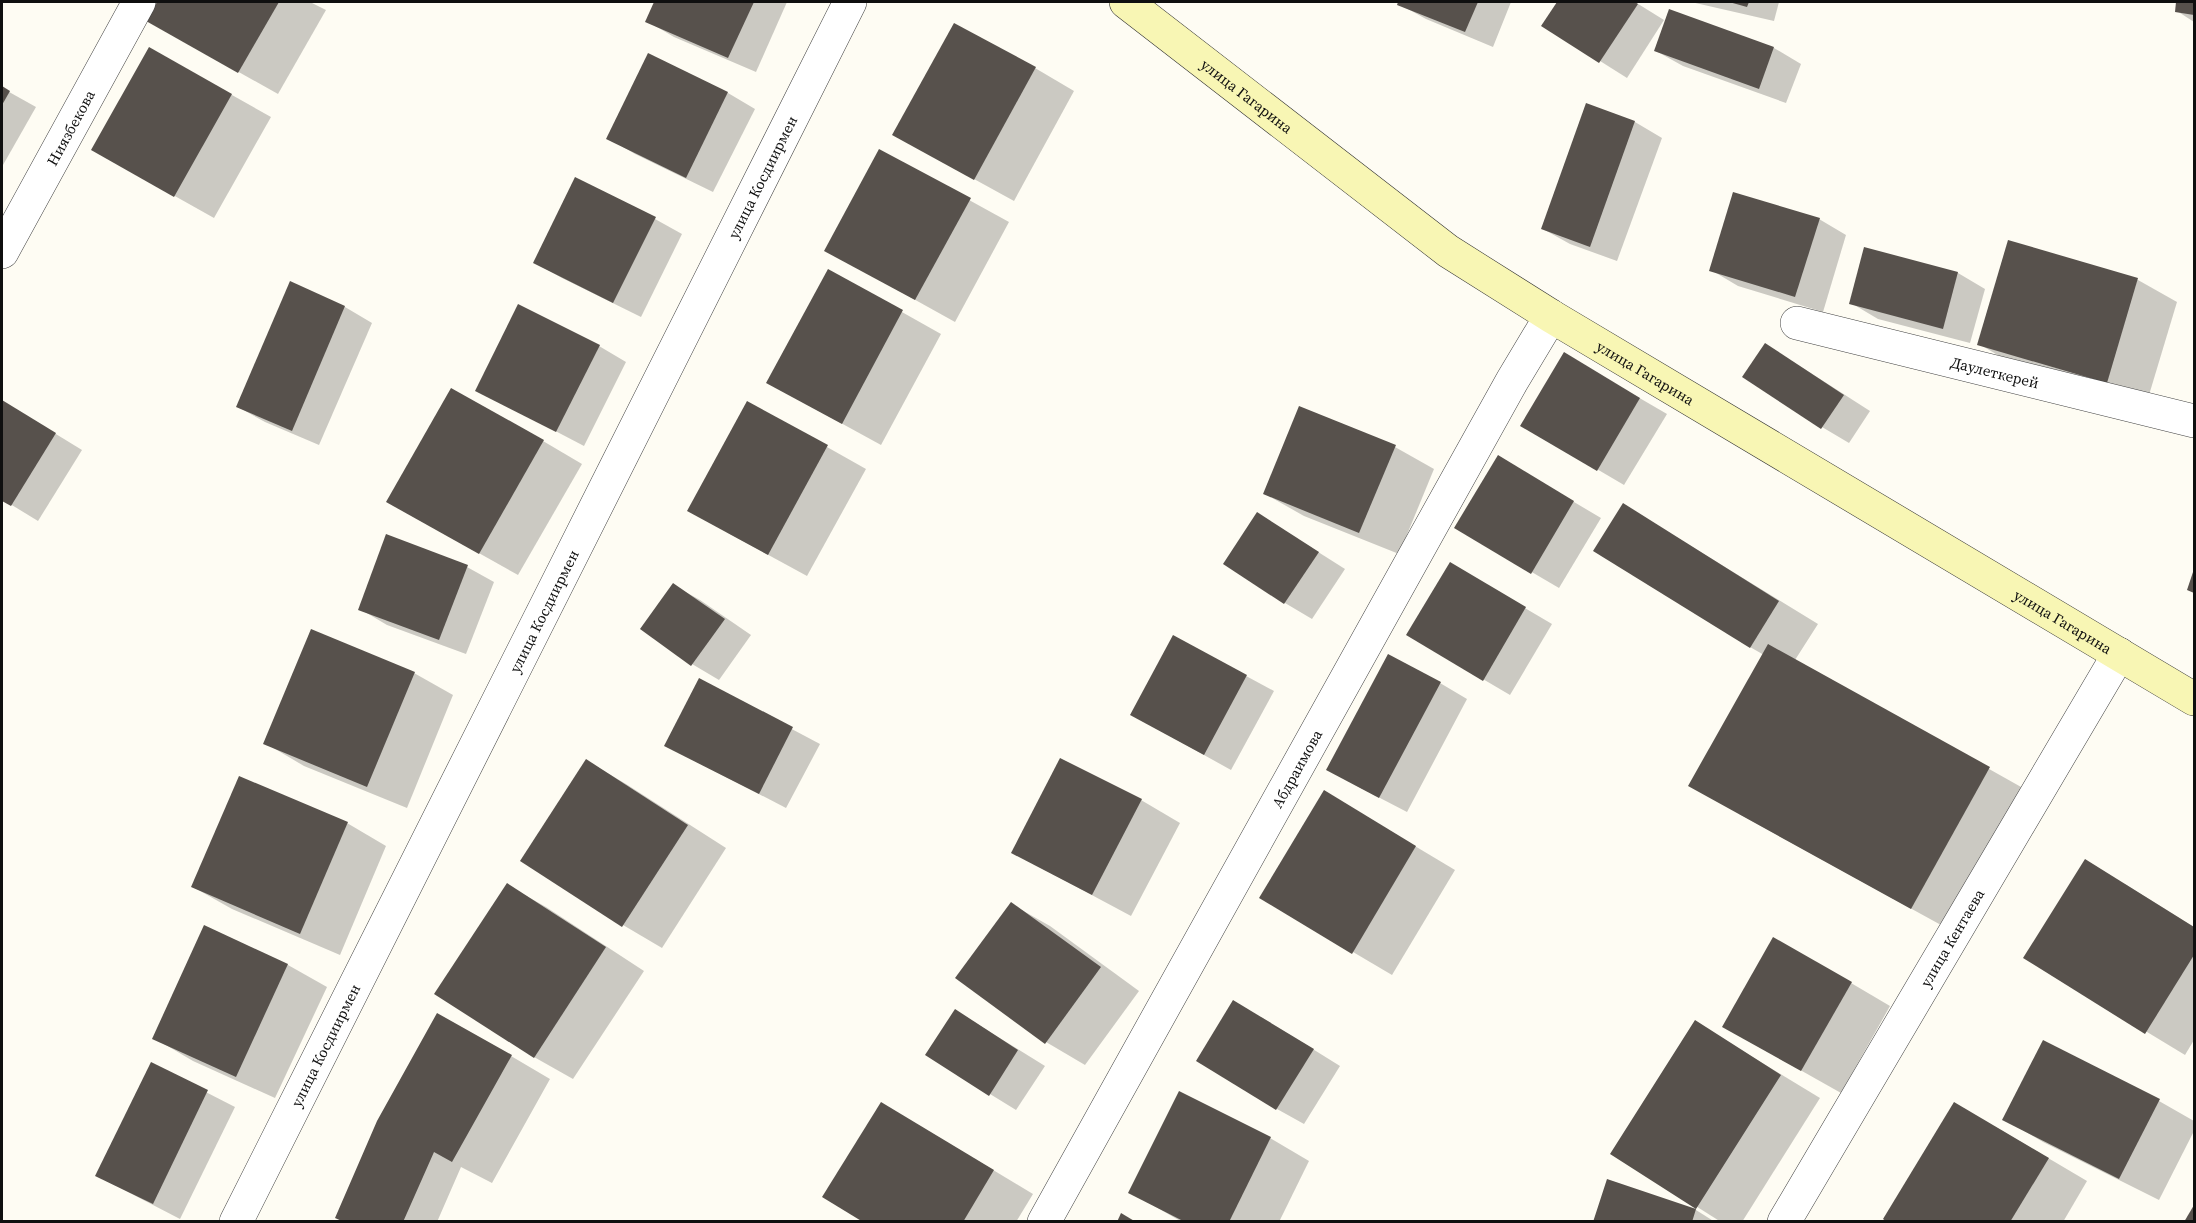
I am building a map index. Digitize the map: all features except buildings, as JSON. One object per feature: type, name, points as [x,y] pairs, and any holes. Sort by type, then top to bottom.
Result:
[{"type":"main road","name":"улица Гагарина","points":[[1126,2],[1448,250],[1551,316],[2194,699]]},
{"type":"street","name":"Ниязбекова","points":[[2,252],[139,2]]},
{"type":"street","name":"улица Косдиирмен","points":[[236,1221],[850,2]]},
{"type":"street","name":"Абдраимова","points":[[1044,1221],[1512,381],[1551,316]]},
{"type":"street","name":"Даулеткерей","points":[[1797,323],[2194,421]]},
{"type":"street","name":"улица Кентаева","points":[[1784,1221],[2119,654]]}]
